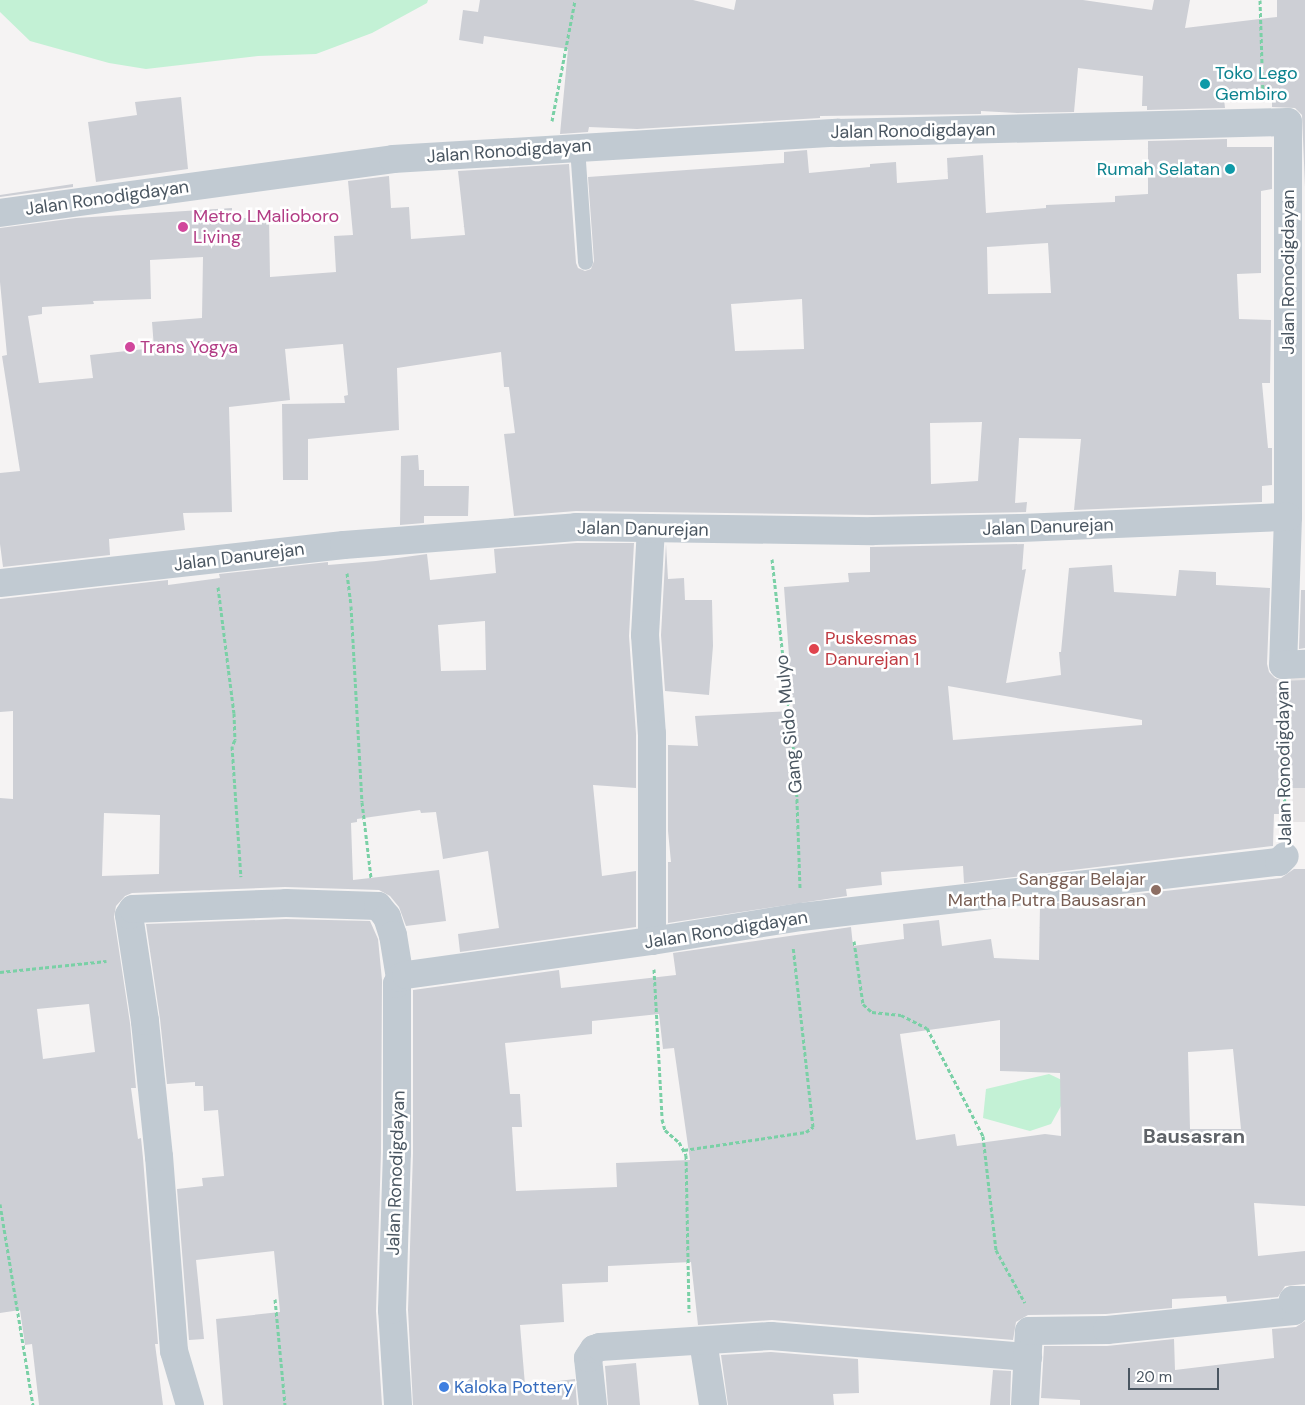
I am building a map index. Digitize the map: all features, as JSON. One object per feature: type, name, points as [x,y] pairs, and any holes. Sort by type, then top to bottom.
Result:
[{"type":"street","name":"Jalan Ronodigdayan","points":[[0,213],[393,159],[547,148],[837,133],[1286,122],[1288,517],[1294,665]]},
{"type":"street","name":"Jalan Danurejan","points":[[0,584],[344,545],[576,527],[769,531],[1021,528],[1288,517]]},
{"type":"street","points":[[650,528],[645,635],[652,734],[652,941]]},
{"type":"street","name":"Jalan Ronodigdayan","points":[[398,1405],[392,1310],[397,1153],[397,984],[400,978],[406,975],[652,941],[795,918],[1279,862],[1285,856]]},
{"type":"street","points":[[190,1405],[174,1351],[159,1157],[145,1021],[129,914],[133,909],[326,903],[378,906],[387,917],[394,935],[400,978]]},
{"type":"street","points":[[593,1405],[588,1358],[594,1349],[771,1336],[1028,1344],[1107,1330],[1294,1311],[1293,1300],[1305,1300]]},
{"type":"street","points":[[697,1341],[713,1405]]},
{"type":"street","points":[[1025,1405],[1028,1344]]},
{"type":"lane","points":[[577,146],[585,262]]},
{"type":"path","points":[[547,148],[575,0]]},
{"type":"path","points":[[1260,0],[1286,122]]},
{"type":"path","name":"Gang Sido Mulyo","points":[[684,1150],[806,1132],[813,1127],[795,918],[796,773],[769,531]]},
{"type":"path","points":[[344,545],[351,606],[362,802],[371,876],[378,906]]},
{"type":"path","points":[[215,560],[234,713],[235,740],[232,746],[243,906]]},
{"type":"path","name":"Jalan Ronodigdayan","points":[[1285,856],[1294,665]]},
{"type":"path","points":[[851,913],[863,1004],[872,1012],[901,1015],[927,1028],[983,1136],[996,1250],[1027,1307],[1028,1344]]},
{"type":"path","points":[[652,941],[662,1119],[665,1130],[684,1150],[697,1341]]},
{"type":"path","points":[[0,972],[134,957]]},
{"type":"path","points":[[0,1204],[33,1405]]},
{"type":"path","points":[[275,1299],[285,1405]]},
{"type":"shaded area","points":[[1290,676],[1305,676],[1305,822],[1293,822]]},
{"type":"green space","points":[[0,0],[428,0],[427,3],[372,33],[316,54],[258,56],[146,69],[109,63],[30,41],[0,12]]},
{"type":"green space","points":[[1049,1074],[1064,1081],[1061,1106],[1051,1124],[1030,1131],[983,1118],[986,1089]]},
{"type":"building","points":[[480,0],[693,0],[734,10],[736,0],[1083,0],[1152,10],[1154,0],[1190,0],[1185,28],[1277,17],[1277,0],[1305,0],[1305,187],[1302,115],[1295,108],[1272,107],[1272,96],[1224,99],[1225,108],[1147,110],[1147,106],[1142,106],[1143,76],[1078,68],[1074,112],[1017,113],[981,111],[981,114],[820,116],[820,118],[637,129],[589,127],[588,132],[560,134],[568,49],[484,36],[483,44],[459,40],[463,10],[478,12]]},
{"type":"building","points":[[181,97],[188,169],[96,182],[88,122],[137,115],[135,102]]},
{"type":"building","points":[[1227,139],[1227,147],[1272,147],[1272,189],[1261,191],[1261,273],[1237,274],[1239,319],[1271,320],[1270,383],[1262,383],[1268,448],[1272,448],[1272,485],[1262,486],[1262,502],[1074,510],[1081,439],[1019,438],[1015,503],[1027,502],[1026,512],[873,515],[576,511],[514,516],[504,434],[515,433],[509,387],[504,387],[501,352],[397,368],[399,430],[308,439],[308,480],[283,480],[282,404],[345,403],[344,396],[348,395],[343,344],[285,349],[290,400],[229,407],[232,512],[183,513],[185,530],[109,539],[110,555],[3,567],[0,544],[0,473],[20,471],[2,356],[7,355],[0,282],[0,228],[76,218],[232,208],[232,218],[269,218],[270,277],[336,272],[334,236],[353,235],[348,181],[389,176],[391,208],[409,207],[411,239],[465,235],[458,171],[569,164],[576,263],[578,268],[585,271],[591,269],[594,261],[588,177],[784,163],[784,152],[807,150],[809,173],[870,167],[870,164],[896,162],[897,183],[948,179],[947,158],[983,155],[986,213],[1046,208],[1046,205],[1115,202],[1115,196],[1148,194],[1148,141]],"holes":[[[1048,243],[1051,293],[988,294],[987,247]],[[203,257],[202,318],[152,322],[154,348],[90,355],[93,378],[39,383],[28,316],[42,314],[42,307],[94,304],[93,301],[151,299],[150,260]],[[802,299],[804,349],[735,351],[731,304]],[[982,422],[978,481],[931,484],[930,423]]]},
{"type":"building","points":[[73,184],[73,187],[0,197],[0,195]]},
{"type":"building","points":[[418,455],[419,470],[424,470],[424,486],[469,486],[468,516],[424,516],[424,523],[400,525],[401,456]]},
{"type":"building","points":[[576,543],[634,543],[629,636],[636,734],[636,788],[593,785],[602,876],[636,871],[636,927],[460,952],[458,934],[499,928],[488,851],[443,859],[436,812],[421,813],[420,810],[357,819],[357,822],[351,823],[353,880],[439,870],[446,921],[406,926],[399,907],[390,896],[379,890],[285,887],[132,893],[125,896],[116,906],[114,917],[130,1023],[136,1088],[131,1088],[138,1139],[141,1138],[158,1344],[155,1344],[163,1405],[39,1405],[32,1344],[25,1345],[20,1310],[0,1313],[0,798],[13,799],[13,711],[0,712],[0,599],[168,580],[168,585],[220,578],[219,574],[328,562],[328,565],[376,561],[427,554],[430,580],[496,573],[494,549]],"holes":[[[485,621],[486,670],[441,671],[438,625]],[[104,813],[160,815],[159,874],[102,876]],[[89,1004],[95,1052],[43,1059],[37,1009]]]},
{"type":"building","points":[[666,544],[668,579],[684,578],[685,600],[712,600],[713,646],[709,695],[665,691],[661,635]]},
{"type":"building","points":[[1024,544],[1022,570],[1026,569],[1006,683],[1061,675],[1059,652],[1061,652],[1069,568],[1112,565],[1114,592],[1176,596],[1179,570],[1216,572],[1216,585],[1270,588],[1267,664],[1269,672],[1275,678],[1283,681],[1305,680],[1305,788],[1281,788],[1279,814],[1274,814],[1273,846],[964,883],[963,866],[881,872],[882,885],[846,889],[847,896],[668,923],[668,862],[671,862],[668,831],[668,745],[698,746],[695,716],[793,711],[784,587],[849,582],[848,573],[870,572],[870,547]],"holes":[[[948,686],[1142,720],[1142,725],[953,740]]]},
{"type":"building","points":[[1301,590],[1305,590],[1305,648],[1299,649]]},
{"type":"building","points":[[1294,869],[1305,869],[1305,1206],[1254,1203],[1258,1256],[1305,1251],[1305,1284],[1285,1286],[1278,1297],[1227,1302],[1226,1296],[1172,1299],[1172,1308],[1106,1314],[1028,1315],[1016,1322],[1013,1340],[772,1320],[698,1325],[691,1262],[608,1266],[608,1282],[562,1284],[564,1322],[520,1325],[525,1385],[575,1379],[577,1405],[413,1405],[408,1310],[413,1153],[413,990],[559,970],[561,988],[676,975],[673,953],[851,927],[853,946],[904,939],[903,924],[939,920],[942,946],[991,939],[994,958],[1039,960],[1040,905],[1281,878]],"holes":[[[659,1014],[663,1049],[674,1048],[690,1160],[616,1163],[617,1187],[516,1191],[512,1127],[522,1127],[520,1094],[510,1094],[505,1043],[592,1034],[592,1021]],[[1000,1020],[1000,1071],[1060,1073],[1061,1136],[1045,1134],[957,1146],[955,1134],[916,1140],[900,1034]],[[1233,1049],[1241,1129],[1190,1129],[1188,1052]]]},
{"type":"building","points":[[286,919],[370,921],[378,939],[382,980],[381,1153],[376,1311],[382,1405],[223,1405],[216,1319],[280,1312],[274,1251],[196,1260],[204,1339],[189,1340],[177,1189],[203,1186],[202,1178],[224,1176],[218,1110],[204,1111],[203,1086],[195,1086],[195,1082],[167,1084],[160,1019],[146,924]]},
{"type":"building","points":[[1305,1321],[1305,1405],[1080,1405],[1080,1400],[1041,1398],[1044,1346],[1107,1346],[1174,1339],[1175,1370],[1274,1358],[1272,1329],[1296,1327]]},
{"type":"building","points":[[771,1352],[858,1359],[859,1393],[833,1394],[834,1405],[728,1405],[721,1355]]},
{"type":"building","points":[[636,1363],[640,1405],[608,1405],[605,1366]]},
{"type":"building","points":[[993,1370],[1011,1371],[1010,1405],[990,1405]]},
{"type":"place","name":"Toko Lego Gembiro","points":[[1205,84]]},
{"type":"place","name":"Rumah Selatan","points":[[1230,169]]},
{"type":"place","name":"Metro LMalioboro Living","points":[[183,227]]},
{"type":"place","name":"Trans Yogya","points":[[130,347]]},
{"type":"place","name":"Puskesmas Danurejan 1","points":[[814,649]]},
{"type":"place","name":"Sanggar Belajar Martha Putra Bausasran","points":[[1156,890]]},
{"type":"place","name":"Kaloka Pottery","points":[[444,1387]]},
{"type":"district","name":"Bausasran","points":[[1194,1136]]}]
